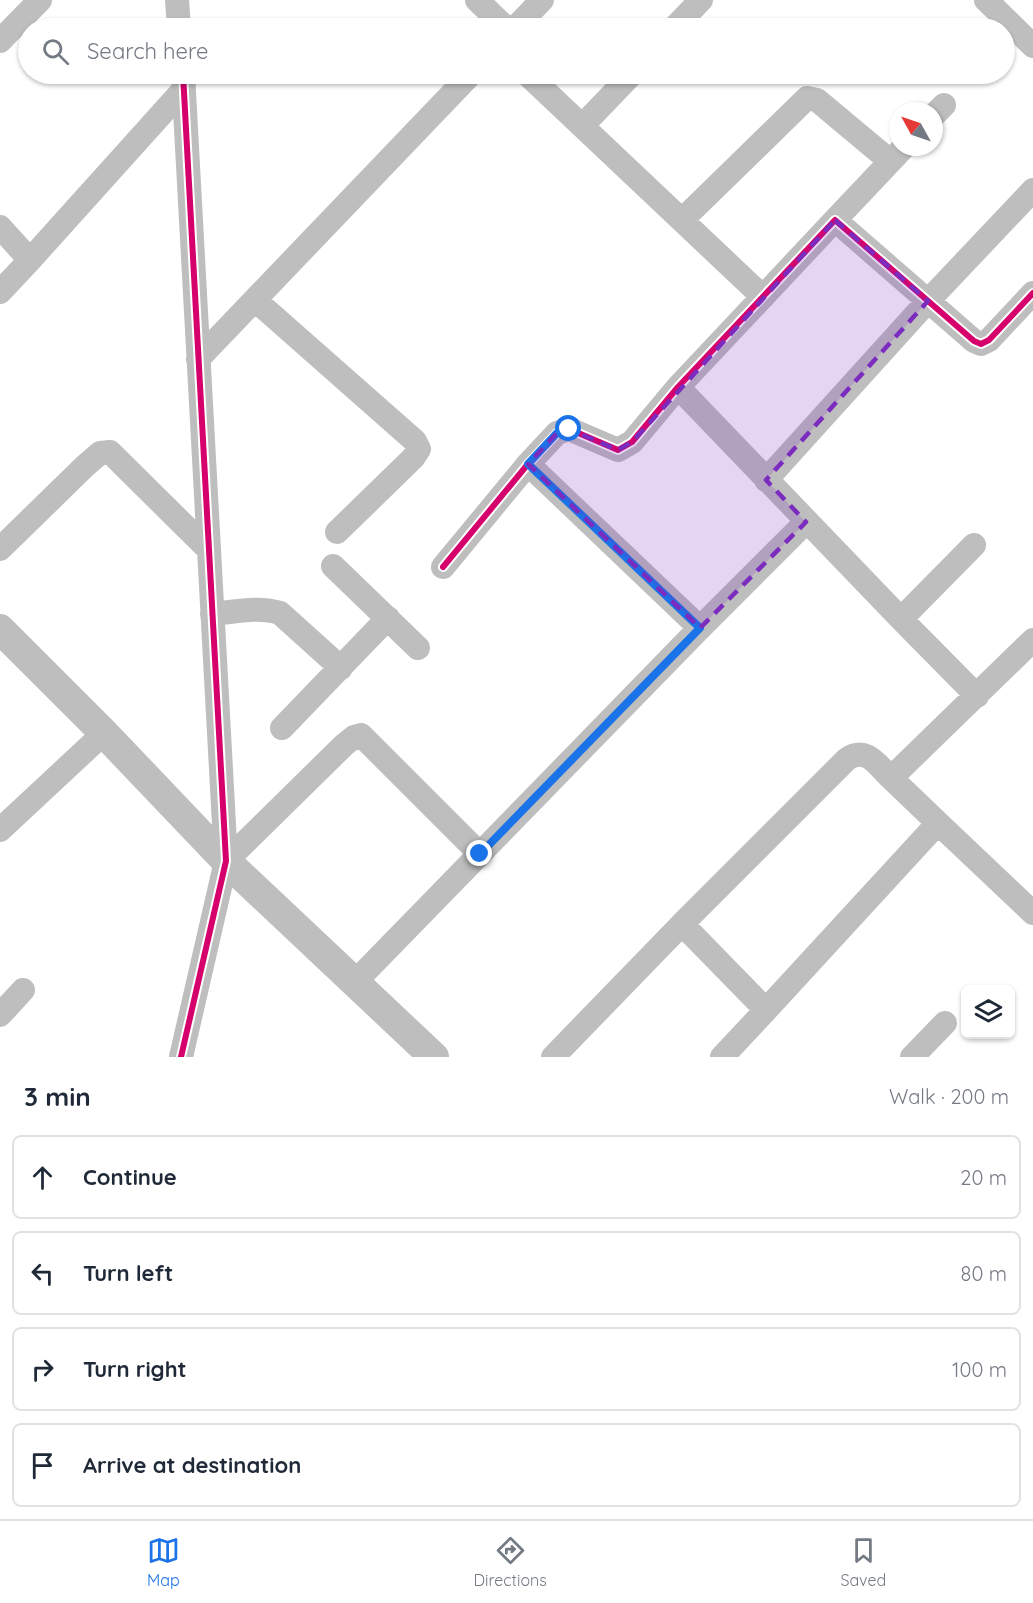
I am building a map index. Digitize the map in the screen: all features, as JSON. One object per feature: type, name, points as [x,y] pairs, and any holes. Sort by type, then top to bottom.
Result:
[{"type":"street","points":[[22,18],[40,0]]},
{"type":"street","points":[[177,0],[178,18]]},
{"type":"street","points":[[477,0],[496,18]]},
{"type":"street","points":[[525,18],[542,0]]},
{"type":"street","points":[[684,18],[701,0]]},
{"type":"street","points":[[986,0],[1004,18]]},
{"type":"street","points":[[0,41],[18,23]]},
{"type":"street","points":[[1015,28],[1033,46]]},
{"type":"street","points":[[0,291],[30,260],[180,84]]},
{"type":"street","points":[[181,1057],[226,861],[183,84]]},
{"type":"street","points":[[198,359],[461,84]]},
{"type":"street","points":[[538,84],[763,297]]},
{"type":"street","points":[[582,126],[622,84]]},
{"type":"street","points":[[682,220],[807,98],[817,100],[889,149]]},
{"type":"street","points":[[443,567],[528,464],[557,433],[569,429],[618,450],[632,442],[678,387],[895,156]]},
{"type":"street","points":[[766,480],[928,301],[1033,190]]},
{"type":"street","points":[[835,220],[974,342],[981,344],[989,339],[1033,293]]},
{"type":"street","points":[[0,227],[30,260]]},
{"type":"street","points":[[255,300],[415,441],[419,449],[413,458],[337,531]]},
{"type":"street","points":[[678,387],[806,522],[977,696]]},
{"type":"street","points":[[0,549],[85,466],[100,453],[110,452],[209,550]]},
{"type":"street","points":[[528,464],[700,628]]},
{"type":"street","points":[[354,983],[806,522]]},
{"type":"street","points":[[901,620],[974,545]]},
{"type":"street","points":[[333,566],[418,648]]},
{"type":"street","points":[[212,614],[259,609],[280,614],[341,668]]},
{"type":"street","points":[[282,728],[387,618]]},
{"type":"street","points":[[0,629],[104,733],[226,861],[434,1057]]},
{"type":"street","points":[[891,778],[1033,640]]},
{"type":"street","points":[[0,830],[104,733]]},
{"type":"street","points":[[226,861],[344,745],[354,737],[361,735],[480,854]]},
{"type":"street","points":[[553,1057],[682,924],[855,753],[866,755],[1033,913]]},
{"type":"street","points":[[722,1057],[938,824]]},
{"type":"street","points":[[682,924],[766,1010]]},
{"type":"street","points":[[0,1015],[23,990]]},
{"type":"street","points":[[912,1057],[945,1023]]},
{"type":"highlighted area","points":[[835,220],[928,301],[766,480],[806,522],[700,628],[528,464],[557,433],[569,429],[618,450],[632,442]]},
{"type":"cycle path","points":[[181,1057],[226,861],[184,84]]},
{"type":"cycle path","points":[[443,567],[528,464],[557,433],[569,429],[618,450],[632,442],[678,387],[835,220],[974,341],[981,344],[989,340],[1033,293]]},
{"type":"route","points":[[480,854],[700,628],[528,464],[557,433],[569,429]]}]
